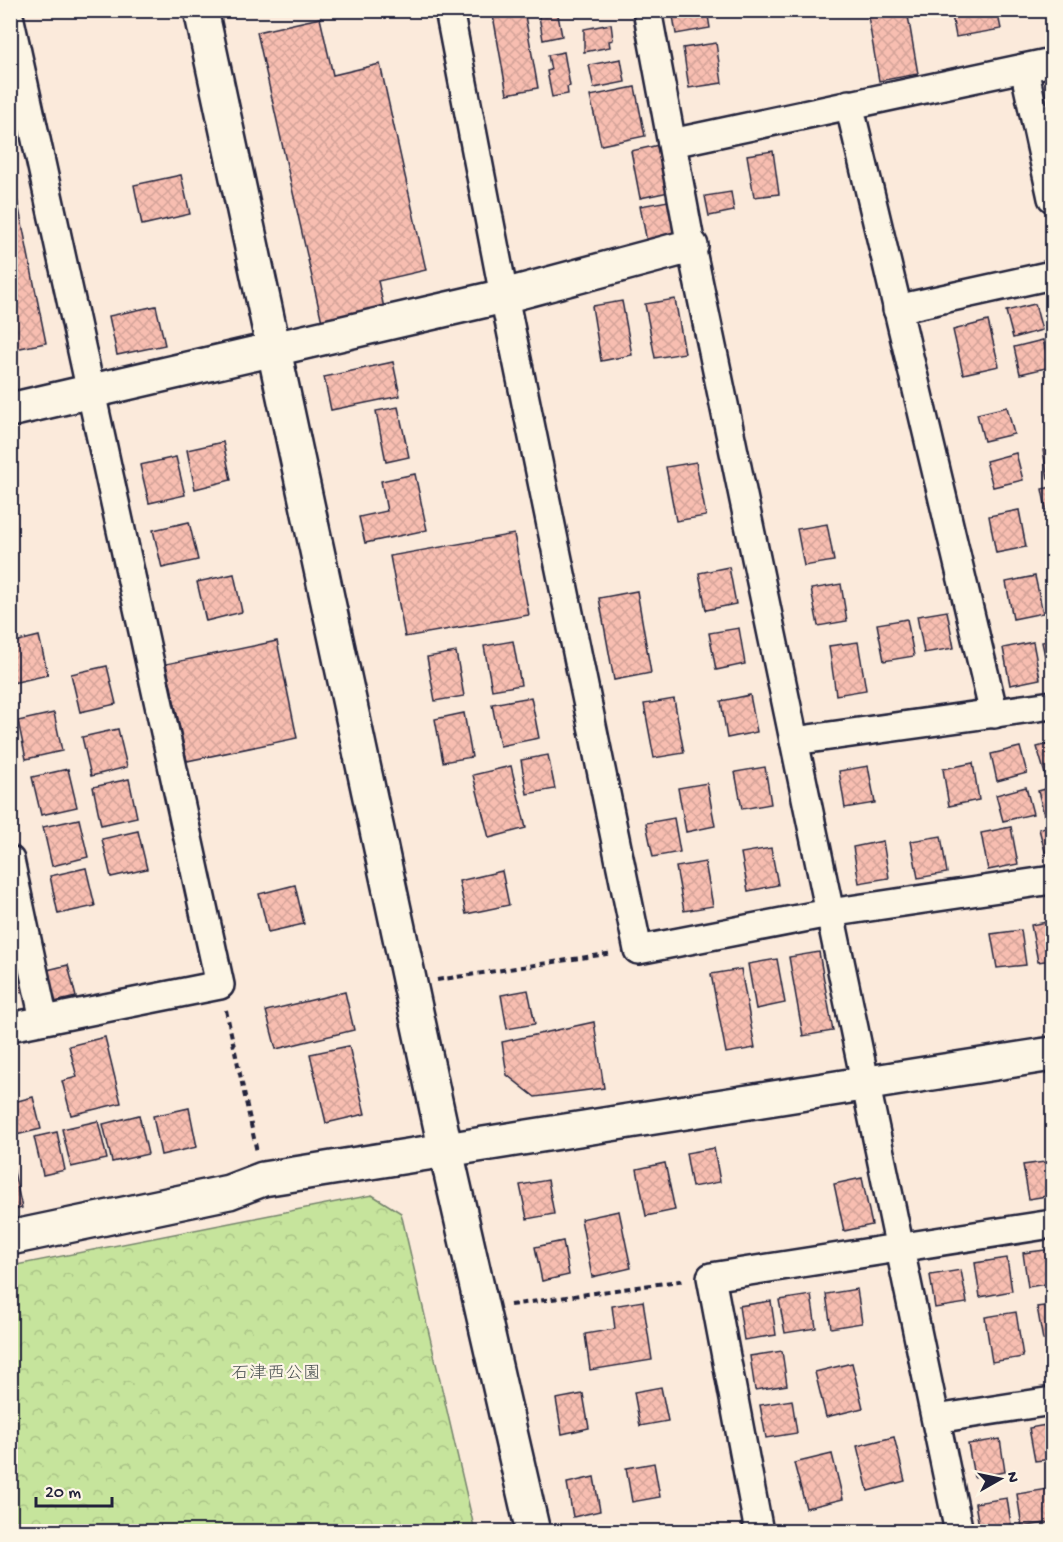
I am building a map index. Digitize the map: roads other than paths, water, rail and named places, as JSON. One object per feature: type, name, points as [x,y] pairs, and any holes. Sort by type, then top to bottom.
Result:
[{"type":"street","points":[[201,10],[446,1152],[533,1532]]},
{"type":"street","points":[[449,10],[504,296],[638,950],[829,913],[1053,880]]},
{"type":"street","points":[[647,10],[691,246],[866,1084],[898,1250],[959,1532]]},
{"type":"street","points":[[10,20],[220,985],[10,1027]]},
{"type":"street","points":[[672,143],[1053,62]]},
{"type":"street","points":[[1024,68],[1053,198]]},
{"type":"street","points":[[849,104],[994,714]]},
{"type":"street","points":[[10,410],[274,351],[504,296],[691,246]]},
{"type":"street","points":[[897,309],[1053,275]]},
{"type":"street","points":[[794,741],[1053,705]]},
{"type":"street","points":[[10,860],[44,1020]]},
{"type":"street","points":[[10,1238],[229,1192],[263,1179],[446,1152],[1053,1054]]},
{"type":"street","points":[[759,1532],[711,1277],[898,1250],[1053,1224]]},
{"type":"street","points":[[936,1419],[1053,1401]]},
{"type":"park label","name":"石津西公園","points":[[276,1374]]}]
